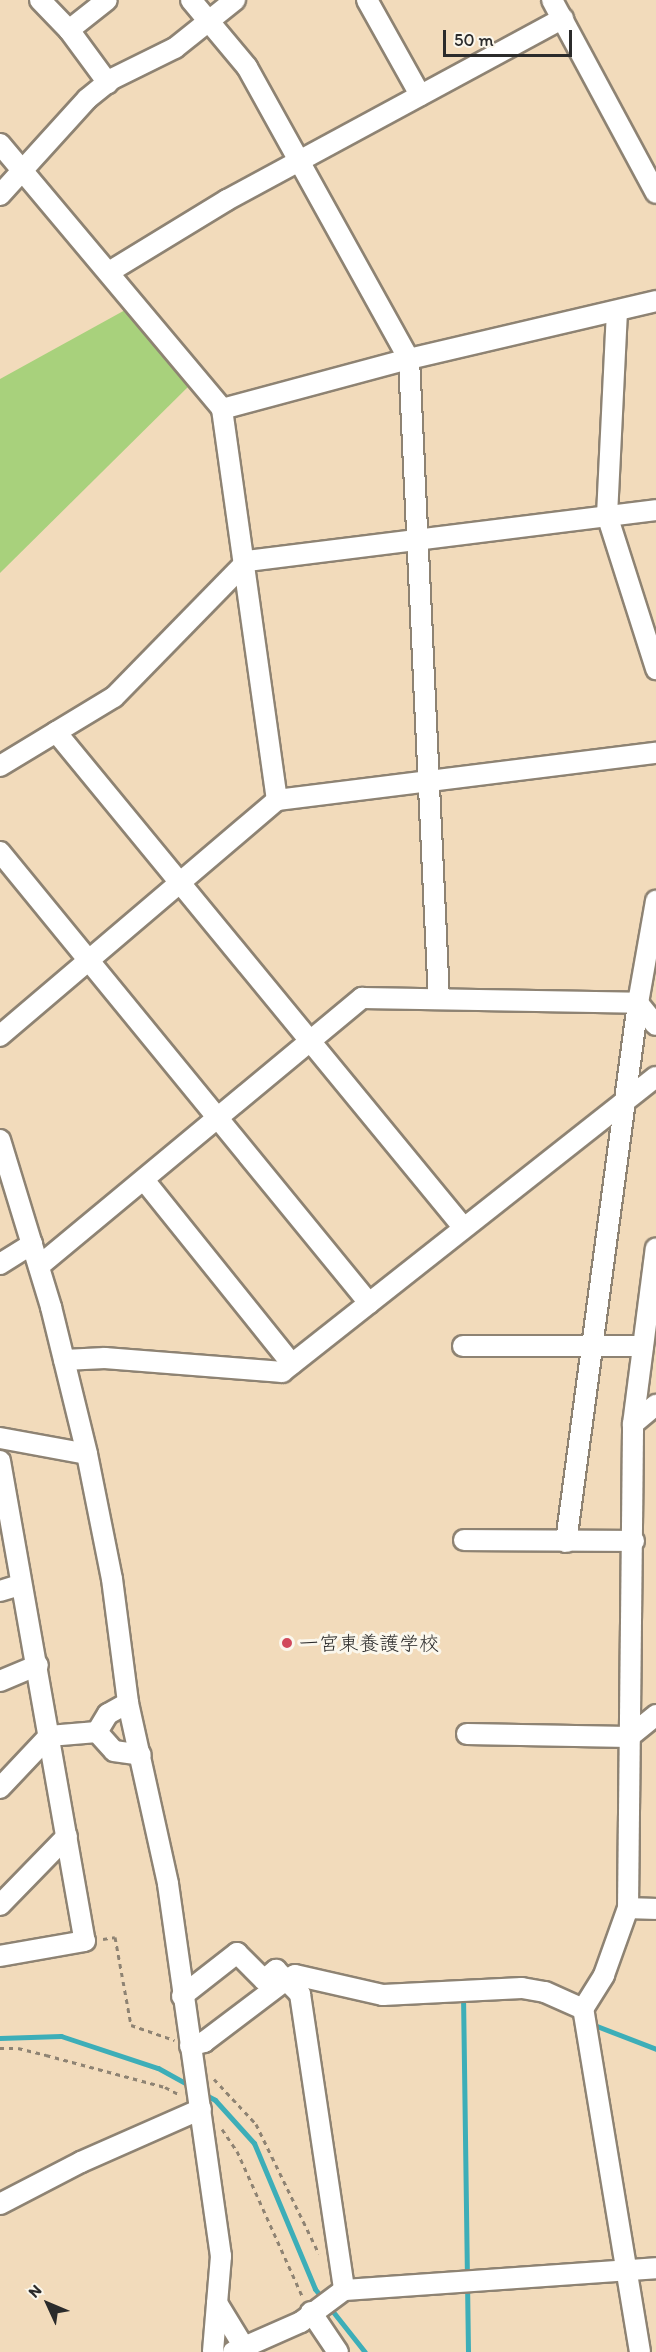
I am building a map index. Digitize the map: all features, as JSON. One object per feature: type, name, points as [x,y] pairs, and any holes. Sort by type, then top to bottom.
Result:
[{"type":"street","points":[[40,0],[69,30],[108,82]]},
{"type":"street","points":[[69,30],[106,0]]},
{"type":"street","points":[[191,0],[247,67],[302,162],[409,359],[432,781],[439,999]]},
{"type":"street","points":[[0,195],[87,99],[108,82],[175,48],[207,20],[235,0]]},
{"type":"street","points":[[367,0],[420,95]]},
{"type":"street","points":[[552,0],[656,193]]},
{"type":"street","points":[[109,272],[227,200],[302,162],[562,18]]},
{"type":"street","points":[[0,144],[24,169],[222,409],[247,561],[277,800]]},
{"type":"street","points":[[222,409],[409,359],[656,301]]},
{"type":"street","points":[[617,311],[607,514],[648,622],[656,669]]},
{"type":"street","points":[[0,766],[114,696],[247,561],[607,514],[656,510]]},
{"type":"street","points":[[56,732],[463,1227]]},
{"type":"street","points":[[0,1036],[88,958],[277,800],[656,753]]},
{"type":"street","points":[[0,852],[369,1303]]},
{"type":"street","points":[[566,1542],[638,1003],[656,900]]},
{"type":"street","points":[[39,1266],[311,1043],[362,998],[638,1003],[656,1025]]},
{"type":"street","points":[[64,1360],[105,1358],[282,1372],[656,1077]]},
{"type":"street","points":[[1,1146],[33,1244],[87,1454],[112,1579],[128,1703],[168,1884],[182,1996],[221,2256],[213,2352]]},
{"type":"street","points":[[144,1180],[292,1364]]},
{"type":"street","points":[[0,1264],[33,1244]]},
{"type":"street","points":[[640,2352],[583,2009],[604,1975],[628,1908],[634,1541],[633,1424],[656,1248]]},
{"type":"street","points":[[463,1346],[643,1346]]},
{"type":"street","points":[[633,1424],[656,1405]]},
{"type":"street","points":[[0,1438],[87,1454]]},
{"type":"street","points":[[0,1461],[5,1513],[38,1665],[85,1941],[0,1956]]},
{"type":"street","points":[[464,1540],[634,1541]]},
{"type":"street","points":[[0,1591],[20,1585]]},
{"type":"street","points":[[0,1681],[38,1665]]},
{"type":"street","points":[[97,1732],[108,1714],[128,1703]]},
{"type":"street","points":[[467,1734],[629,1737],[656,1715]]},
{"type":"street","points":[[0,1788],[49,1736],[97,1732]]},
{"type":"street","points":[[97,1732],[114,1751],[141,1755]]},
{"type":"street","points":[[0,1905],[67,1836]]},
{"type":"street","points":[[628,1908],[656,1909]]},
{"type":"street","points":[[182,1996],[237,1953],[264,1980],[276,1970],[300,1994],[339,2293]]},
{"type":"street","points":[[190,2046],[204,2042],[295,1975],[383,1995],[522,1988],[545,1992],[583,2009]]},
{"type":"street","points":[[0,2204],[81,2162],[200,2106]]},
{"type":"street","points":[[217,2303],[242,2351],[301,2322],[339,2293],[467,2278],[656,2268]]},
{"type":"street","points":[[313,2311],[338,2352]]},
{"type":"path","points":[[85,1941],[116,1937],[131,2025],[190,2046]]},
{"type":"path","points":[[194,2073],[209,2075],[256,2124],[323,2262]]},
{"type":"green space","points":[[136,304],[196,379],[0,573],[0,379]]},
{"type":"waterway","points":[[463,1994],[468,2352]]},
{"type":"waterway","points":[[589,2023],[656,2049]]},
{"type":"waterway","points":[[0,2038],[61,2036],[158,2068],[192,2087]]},
{"type":"waterway","points":[[202,2093],[215,2100],[254,2143],[315,2289],[365,2352]]},
{"type":"place","name":"一宮東養護学校","points":[[287,1643]]}]
